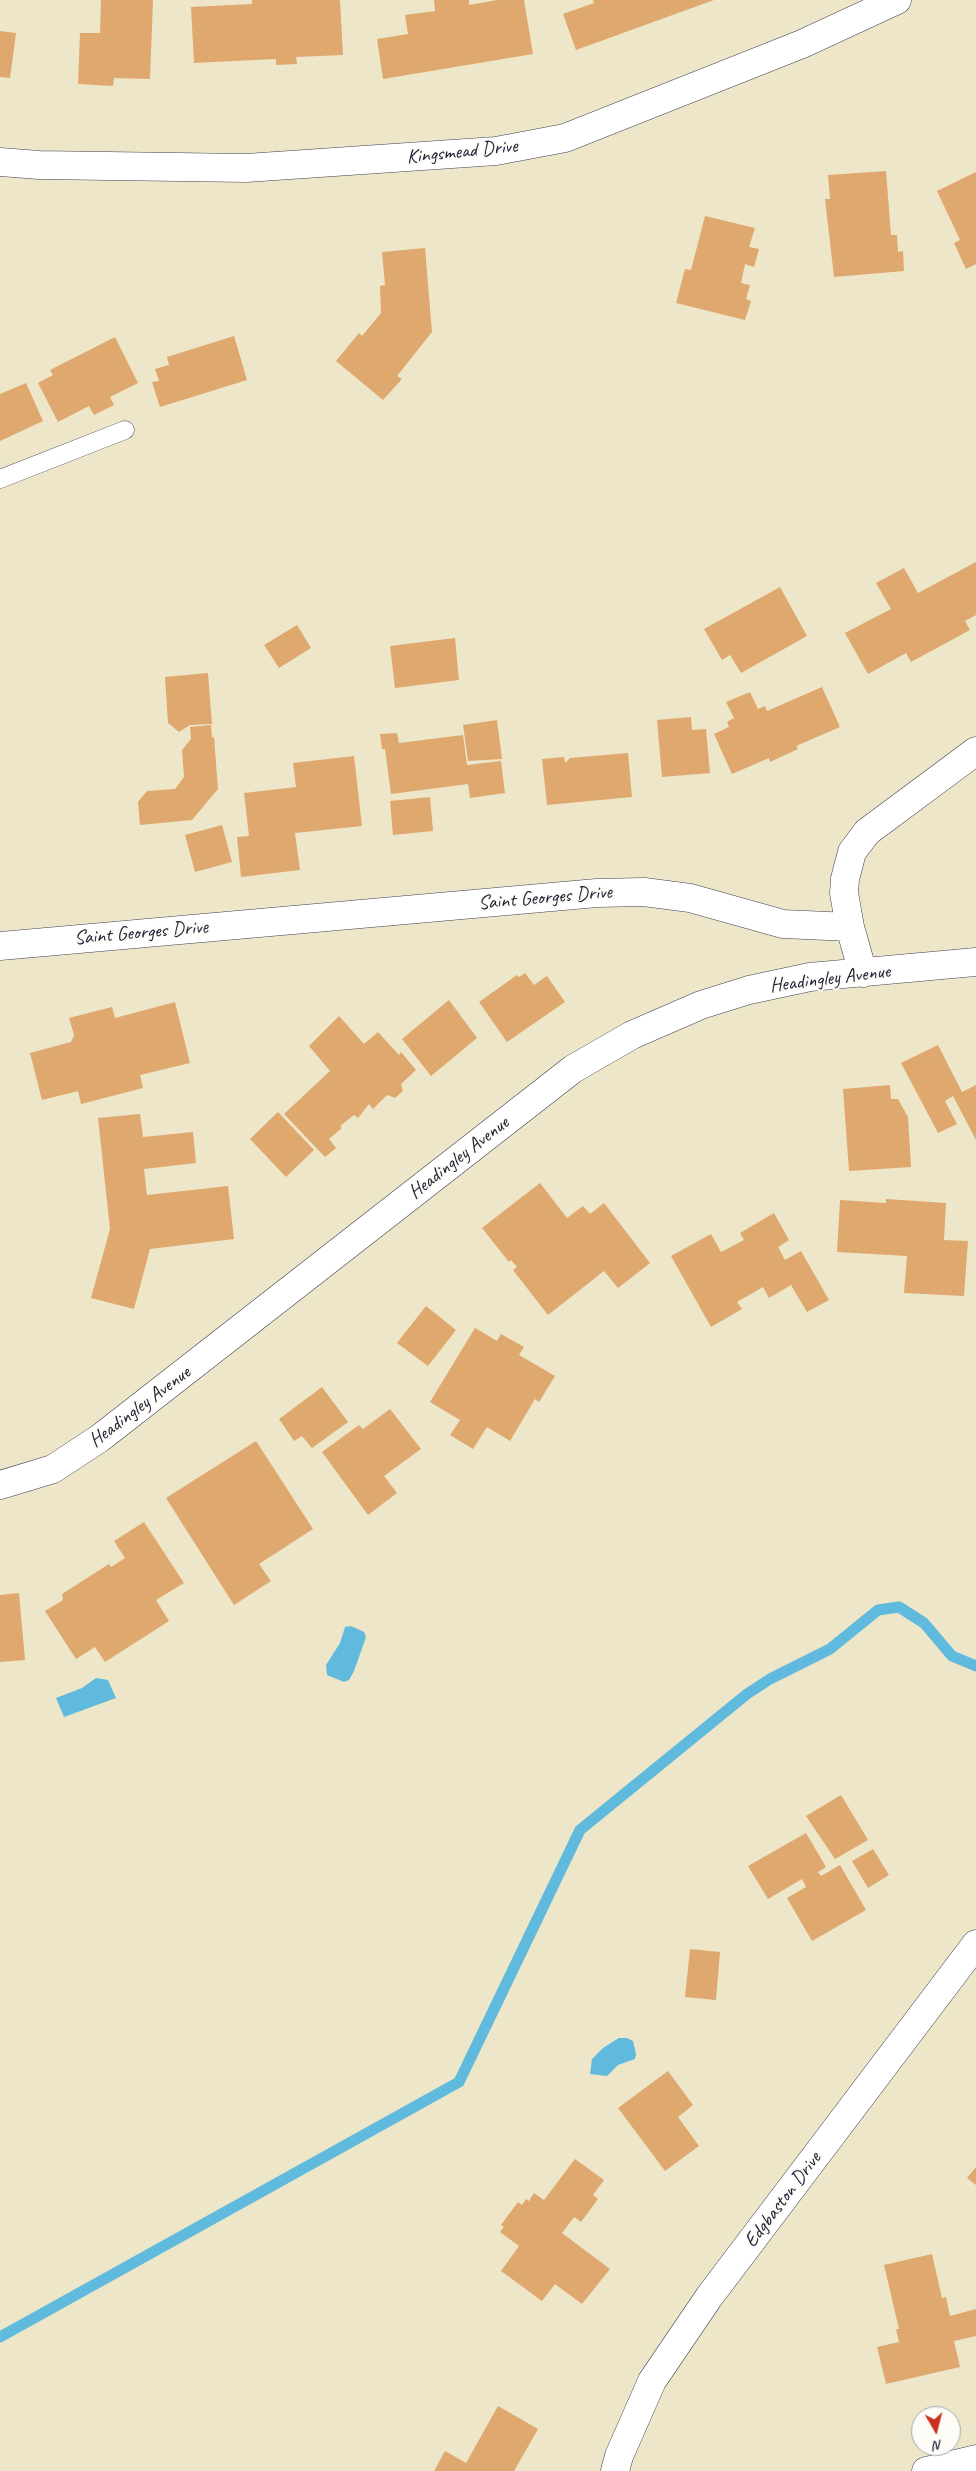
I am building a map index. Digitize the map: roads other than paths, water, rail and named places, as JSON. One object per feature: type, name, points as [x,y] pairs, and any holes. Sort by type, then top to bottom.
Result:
[{"type":"street","name":"Kingsmead Drive","points":[[0,162],[39,165],[246,168],[496,151],[565,138],[802,44],[897,0]]},
{"type":"street","points":[[863,973],[850,927],[844,893],[845,879],[852,852],[868,832],[976,751]]},
{"type":"street","name":"Saint Georges Drive","points":[[0,946],[597,893],[634,892],[690,898],[782,924],[850,927]]},
{"type":"street","name":"Headingley Avenue","points":[[0,1485],[53,1469],[100,1438],[582,1064],[632,1035],[701,1005],[748,990],[810,977],[976,962]]},
{"type":"street","name":"Edgbaston Drive","points":[[615,2471],[619,2456],[652,2381],[704,2304],[976,1944]]},
{"type":"street","points":[[926,2471],[976,2459]]},
{"type":"lane","points":[[0,479],[125,430]]},
{"type":"water","points":[[351,1626],[364,1632],[366,1637],[354,1671],[349,1680],[344,1682],[327,1675],[326,1665],[340,1643],[345,1627]]},
{"type":"water","points":[[96,1678],[108,1680],[116,1698],[64,1717],[56,1698],[82,1688]]},
{"type":"water","points":[[619,2038],[627,2038],[633,2041],[636,2054],[635,2059],[618,2065],[607,2076],[590,2074],[592,2059],[603,2048]]},
{"type":"waterway","points":[[0,2337],[459,2082],[580,1830],[747,1694],[770,1679],[830,1649],[878,1610],[899,1607],[924,1623],[952,1656],[976,1666]]}]
